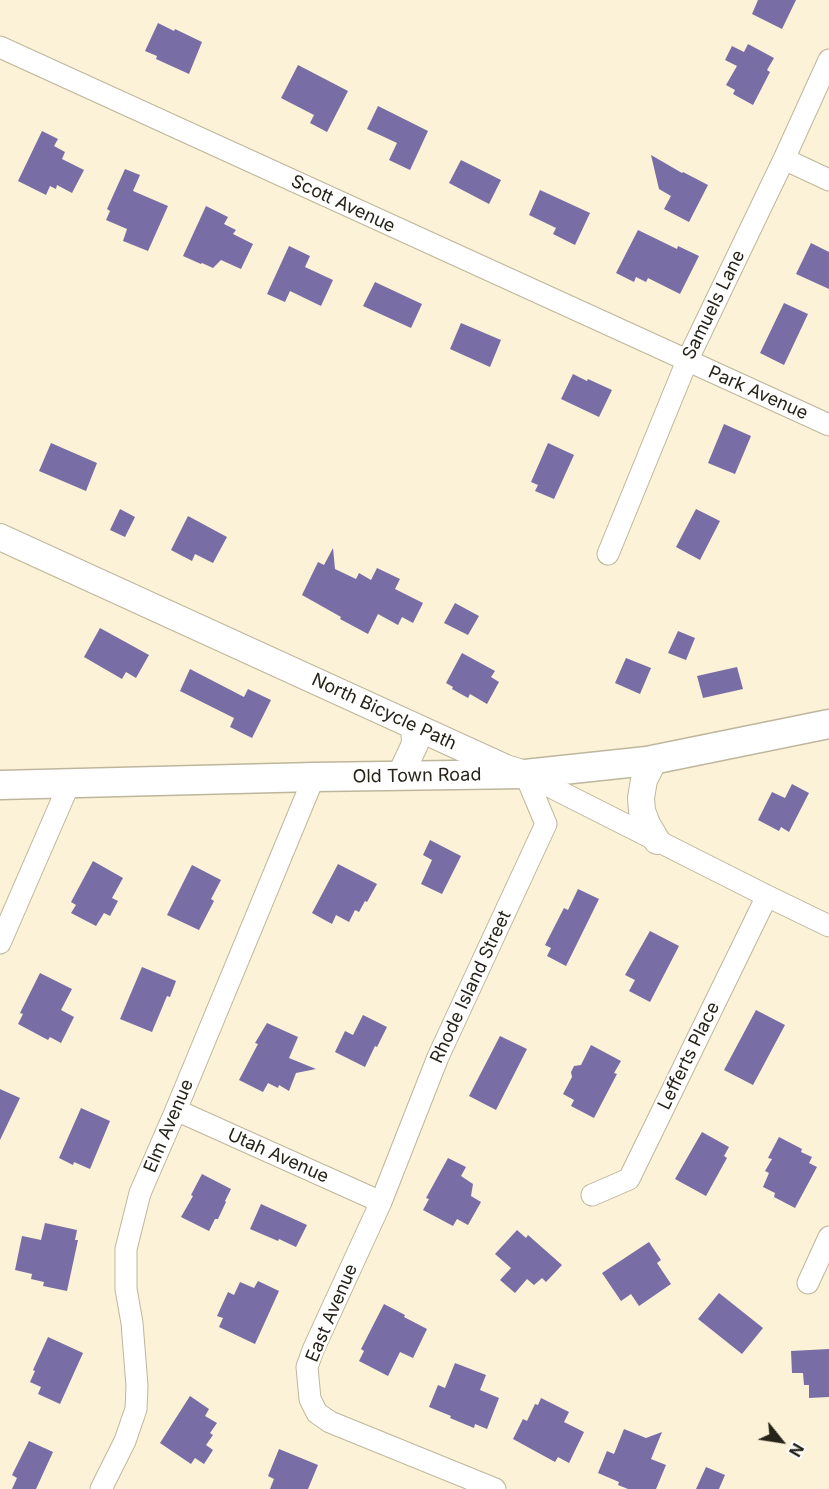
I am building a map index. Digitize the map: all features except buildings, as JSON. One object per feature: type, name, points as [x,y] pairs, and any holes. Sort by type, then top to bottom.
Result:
[{"type":"main road","name":"Old Town Road","points":[[0,785],[525,774],[654,759],[829,724]]},
{"type":"street","name":"Scott Avenue","points":[[0,47],[687,362]]},
{"type":"street","name":"Samuels Lane","points":[[608,554],[687,362],[829,60]]},
{"type":"street","points":[[784,159],[829,180]]},
{"type":"street","name":"Park Avenue","points":[[687,362],[829,425]]},
{"type":"street","name":"North Bicycle Path","points":[[0,537],[506,768],[525,774],[829,926]]},
{"type":"street","points":[[400,776],[415,744],[414,726]]},
{"type":"street","points":[[654,759],[644,780],[641,798],[642,811],[657,841]]},
{"type":"street","name":"Rhode Island Street","points":[[381,1202],[438,1057],[546,824],[525,774]]},
{"type":"street","name":"Elm Avenue","points":[[101,1489],[125,1441],[136,1409],[137,1386],[132,1323],[126,1289],[126,1249],[140,1193],[314,777]]},
{"type":"street","points":[[0,944],[70,782]]},
{"type":"street","name":"Lefferts Place","points":[[592,1195],[629,1179],[767,896]]},
{"type":"street","name":"Utah Avenue","points":[[176,1110],[381,1202]]},
{"type":"street","name":"East Avenue","points":[[381,1202],[313,1350],[307,1367],[310,1399],[317,1413],[330,1422],[495,1489]]},
{"type":"street","points":[[808,1283],[829,1237]]}]
